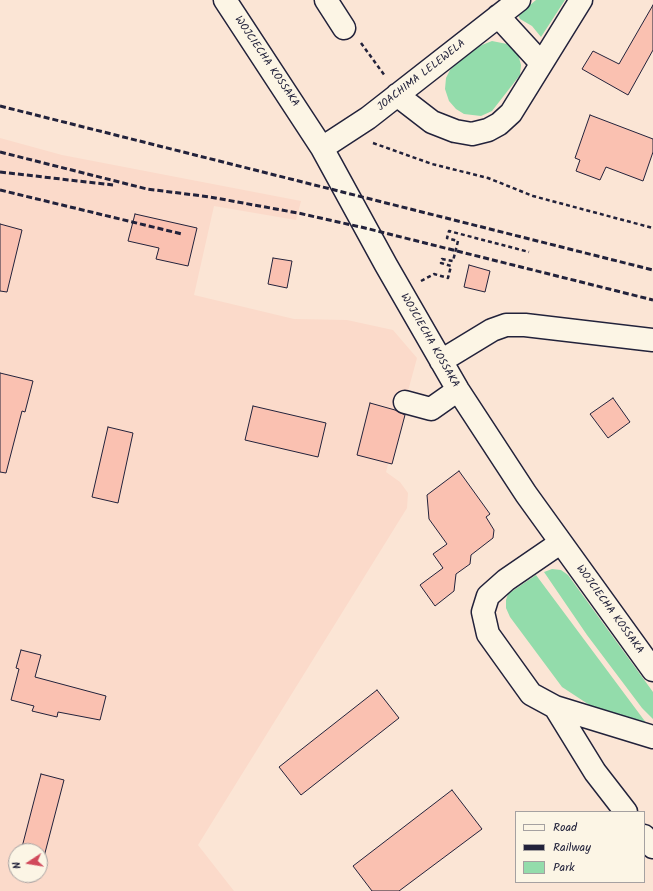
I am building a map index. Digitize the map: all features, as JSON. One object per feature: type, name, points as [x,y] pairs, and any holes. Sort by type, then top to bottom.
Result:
[{"type":"street","name":"WOJCIECHA KOSSAKA","points":[[225,0],[322,148],[372,240],[458,390],[560,543],[653,670]]},
{"type":"street","points":[[326,0],[344,28]]},
{"type":"street","name":"JOACHIMA LELEWELA","points":[[322,148],[368,118],[519,0]]},
{"type":"street","points":[[397,95],[432,122],[460,132],[480,134],[499,124],[511,113],[581,0]]},
{"type":"street","points":[[498,16],[542,63]]},
{"type":"street","points":[[441,361],[492,330],[506,325],[525,325],[653,340]]},
{"type":"street","points":[[405,402],[431,409],[458,390]]},
{"type":"street","points":[[560,543],[506,580],[488,596],[483,612],[488,634],[531,694],[555,706],[653,737]]},
{"type":"street","points":[[555,706],[595,772],[625,811]]},
{"type":"street","points":[[645,837],[653,847]]},
{"type":"path","points":[[344,28],[357,38],[386,76]]},
{"type":"path","points":[[369,144],[375,142],[432,164],[473,173],[533,196],[653,228]]},
{"type":"path","points":[[420,282],[434,274],[448,278],[451,266],[441,263],[442,258],[453,261],[458,241],[447,238],[449,231],[529,252]]},
{"type":"shaded area","points":[[0,138],[62,155],[301,201],[296,220],[214,206],[194,295],[294,319],[347,320],[393,330],[417,358],[386,472],[400,482],[408,493],[407,508],[198,845],[234,891],[0,891]]},
{"type":"green space","points":[[536,0],[565,0],[541,37],[532,26],[520,19],[518,15]]},
{"type":"green space","points":[[492,41],[507,44],[518,54],[521,65],[520,75],[492,111],[481,116],[464,114],[456,109],[449,101],[445,89],[446,78],[450,70],[463,57],[477,47]]},
{"type":"green space","points":[[552,569],[561,570],[568,575],[653,692],[653,719],[642,708],[587,635],[544,572]]},
{"type":"green space","points":[[536,575],[647,724],[594,708],[562,687],[510,617],[506,608],[508,594]]},
{"type":"building","points":[[653,5],[653,50],[628,95],[582,69],[593,51],[619,64]]},
{"type":"building","points":[[590,115],[653,139],[653,152],[643,181],[606,167],[600,180],[576,171],[580,160],[575,158]]},
{"type":"building","points":[[135,214],[197,228],[188,266],[156,259],[159,248],[128,241]]},
{"type":"building","points":[[0,224],[22,230],[7,292],[0,291]]},
{"type":"building","points":[[273,258],[292,261],[287,288],[268,284]]},
{"type":"building","points":[[469,265],[490,271],[485,292],[464,287]]},
{"type":"building","points":[[0,373],[33,381],[25,412],[22,411],[6,473],[0,472]]},
{"type":"building","points":[[613,398],[630,422],[608,438],[590,414]]},
{"type":"building","points":[[370,403],[395,410],[405,415],[392,464],[357,455]]},
{"type":"building","points":[[253,406],[326,423],[318,457],[245,440]]},
{"type":"building","points":[[108,427],[133,433],[118,503],[92,497]]},
{"type":"building","points":[[459,471],[490,514],[486,517],[494,530],[493,538],[471,555],[470,564],[456,574],[454,591],[435,606],[420,585],[443,568],[433,554],[447,544],[429,519],[427,495]]},
{"type":"building","points":[[21,650],[41,655],[35,677],[106,696],[100,720],[58,712],[57,717],[32,711],[34,706],[11,700],[19,669],[16,668]]},
{"type":"building","points":[[377,690],[399,718],[301,795],[279,767]]},
{"type":"building","points":[[41,774],[64,780],[48,843],[23,843]]},
{"type":"building","points":[[452,790],[482,829],[399,891],[372,891],[353,866]]},
{"type":"railway","points":[[0,106],[653,270]]},
{"type":"railway","points":[[0,152],[147,189],[210,197],[298,213],[365,228],[653,300]]},
{"type":"railway","points":[[0,172],[113,185]]},
{"type":"railway","points":[[0,190],[182,234]]}]
